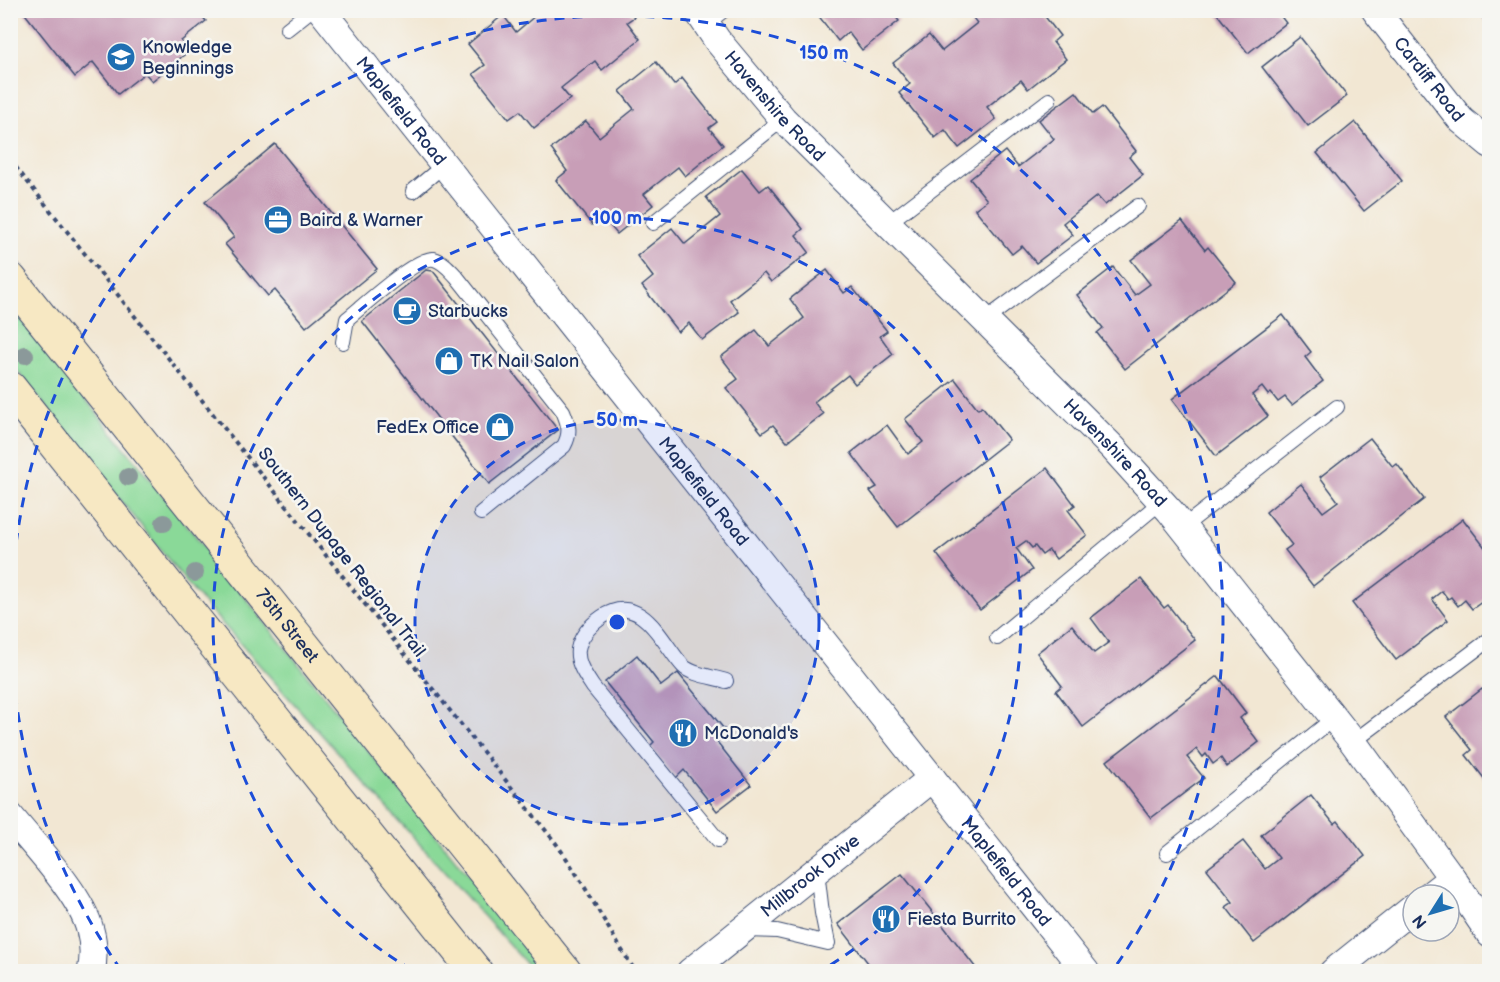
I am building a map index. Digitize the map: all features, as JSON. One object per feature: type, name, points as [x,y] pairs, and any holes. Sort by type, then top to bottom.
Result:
[{"type":"main road","name":"75th Street","points":[[10,279],[565,972]]},
{"type":"main road","points":[[10,388],[476,972]]},
{"type":"street","name":"Maplefield Road","points":[[321,10],[1086,972]]},
{"type":"street","name":"Cardiff Road","points":[[1375,10],[1461,120],[1490,144]]},
{"type":"street","name":"Havenshire Road","points":[[709,15],[717,40],[783,119],[1113,448],[1162,501],[1353,742],[1490,934]]},
{"type":"street","name":"Millbrook Drive","points":[[690,972],[932,778]]},
{"type":"street","points":[[10,816],[76,898],[90,929],[94,956],[91,972]]},
{"type":"street","points":[[1446,883],[1452,878]]},
{"type":"street","points":[[1334,972],[1401,918]]},
{"type":"lane","points":[[287,29],[311,10]]},
{"type":"lane","points":[[888,223],[1050,100]]},
{"type":"lane","points":[[654,223],[783,119]]},
{"type":"lane","points":[[413,191],[444,165]]},
{"type":"lane","points":[[985,320],[1138,206]]},
{"type":"lane","points":[[343,342],[347,319],[409,268],[424,260],[434,259],[446,265],[456,276],[563,411],[569,425],[569,437],[564,446],[481,513]]},
{"type":"lane","points":[[1183,527],[1336,407]]},
{"type":"lane","points":[[997,638],[1162,501]]},
{"type":"lane","points":[[718,840],[593,687],[585,674],[577,651],[581,638],[590,627],[611,612],[624,611],[640,615],[661,634],[684,667],[726,681]]},
{"type":"lane","points":[[1353,742],[1490,639]]},
{"type":"lane","points":[[1167,853],[1334,718]]},
{"type":"lane","points":[[743,930],[777,931],[828,943],[817,871]]},
{"type":"path","name":"Southern Dupage Regional Trail","points":[[10,160],[555,842],[636,972]]},
{"type":"green space","points":[[10,305],[545,971],[533,971],[195,593],[11,363]]},
{"type":"building","name":"Knowledge Beginnings","points":[[22,10],[197,10],[206,21],[181,41],[189,51],[152,81],[145,73],[118,94],[93,62],[75,77]]},
{"type":"building","points":[[542,10],[629,10],[634,17],[627,22],[640,39],[602,70],[595,61],[561,88],[570,99],[534,128],[520,111],[509,119],[473,74],[485,65],[468,44],[503,15],[516,32]]},
{"type":"building","points":[[814,10],[890,10],[899,21],[862,50],[848,32],[838,41]]},
{"type":"building","points":[[967,10],[1040,10],[1060,36],[1053,42],[1066,59],[1028,89],[1021,80],[987,107],[996,119],[959,148],[945,130],[935,138],[899,93],[910,84],[893,63],[929,35],[942,51],[977,23]]},
{"type":"building","points":[[1214,10],[1276,10],[1286,23],[1248,53]]},
{"type":"building","points":[[1490,13],[1490,26],[1483,18]]},
{"type":"building","points":[[1300,37],[1347,96],[1308,126],[1262,67]]},
{"type":"building","points":[[656,62],[674,85],[682,78],[717,122],[709,128],[723,145],[685,176],[678,167],[644,194],[653,205],[617,234],[603,217],[592,225],[556,180],[567,171],[551,149],[586,121],[599,137],[634,109],[620,91]]},
{"type":"building","points":[[1076,92],[1093,114],[1102,107],[1136,151],[1129,157],[1143,175],[1105,205],[1097,196],[1063,223],[1073,235],[1036,263],[1022,246],[1012,254],[975,209],[987,200],[970,179],[1005,151],[1018,167],[1054,139],[1039,120]]},
{"type":"building","points":[[1355,122],[1402,181],[1364,211],[1317,153]]},
{"type":"building","name":"Baird & Warner","points":[[275,144],[377,269],[306,327],[275,290],[268,296],[225,244],[234,237],[205,202]]},
{"type":"building","points":[[742,169],[760,191],[768,185],[803,229],[796,235],[809,252],[771,282],[764,273],[730,300],[739,312],[702,340],[689,323],[678,332],[642,286],[653,277],[637,256],[672,228],[685,244],[720,216],[706,197]]},
{"type":"building","points":[[1182,221],[1205,250],[1208,247],[1236,282],[1125,369],[1097,333],[1103,328],[1077,295],[1113,267],[1135,295],[1150,284],[1131,260]]},
{"type":"building","points":[[426,270],[433,271],[558,430],[489,484],[362,321]]},
{"type":"building","points":[[827,270],[844,293],[852,287],[887,331],[880,336],[893,354],[855,384],[848,375],[814,402],[823,414],[787,442],[773,425],[762,433],[726,388],[738,379],[721,357],[756,330],[769,346],[804,318],[790,299]]},
{"type":"building","points":[[1283,315],[1311,352],[1305,357],[1323,381],[1292,405],[1285,397],[1278,402],[1262,387],[1252,395],[1268,416],[1216,456],[1172,399]]},
{"type":"building","points":[[955,379],[978,409],[982,406],[1009,440],[898,527],[870,491],[877,487],[851,453],[887,425],[908,454],[923,442],[905,419]]},
{"type":"building","points":[[1370,438],[1393,467],[1397,464],[1424,499],[1313,586],[1285,550],[1292,545],[1266,512],[1301,484],[1323,512],[1338,501],[1320,477]]},
{"type":"building","points":[[1047,468],[1075,505],[1068,510],[1087,535],[1056,559],[1049,550],[1042,555],[1035,546],[1032,548],[1026,541],[1016,548],[1032,570],[980,610],[936,553]]},
{"type":"building","points":[[1463,519],[1490,554],[1490,557],[1484,561],[1490,567],[1490,596],[1472,609],[1465,600],[1458,606],[1442,591],[1432,599],[1448,620],[1396,660],[1352,603]]},
{"type":"building","points":[[1141,579],[1164,608],[1168,605],[1195,640],[1083,727],[1056,691],[1062,686],[1037,653],[1072,625],[1094,653],[1109,642],[1091,618]]},
{"type":"building","name":"McDonald's","points":[[637,655],[661,686],[678,673],[724,729],[714,738],[751,785],[717,811],[684,770],[676,778],[650,746],[654,742],[605,682]]},
{"type":"building","points":[[1218,676],[1246,713],[1240,718],[1259,742],[1227,767],[1221,758],[1213,764],[1206,754],[1203,757],[1197,749],[1187,757],[1204,778],[1151,818],[1107,761]]},
{"type":"building","points":[[1482,689],[1490,699],[1490,786],[1466,755],[1472,750],[1446,717]]},
{"type":"building","points":[[1311,795],[1334,824],[1338,821],[1365,856],[1254,943],[1226,907],[1233,902],[1207,869],[1243,841],[1265,869],[1279,858],[1261,835]]},
{"type":"building","points":[[902,874],[979,972],[875,972],[838,924]]},
{"type":"place","name":"Knowledge Beginnings","points":[[121,57]]},
{"type":"place","name":"Baird & Warner","points":[[278,220]]},
{"type":"place","name":"Starbucks","points":[[407,311]]},
{"type":"place","name":"TK Nail Salon","points":[[449,361]]},
{"type":"place","name":"FedEx Office","points":[[500,427]]},
{"type":"place","name":"McDonald's","points":[[683,733]]},
{"type":"place","name":"Fiesta Burrito","points":[[886,919]]}]
